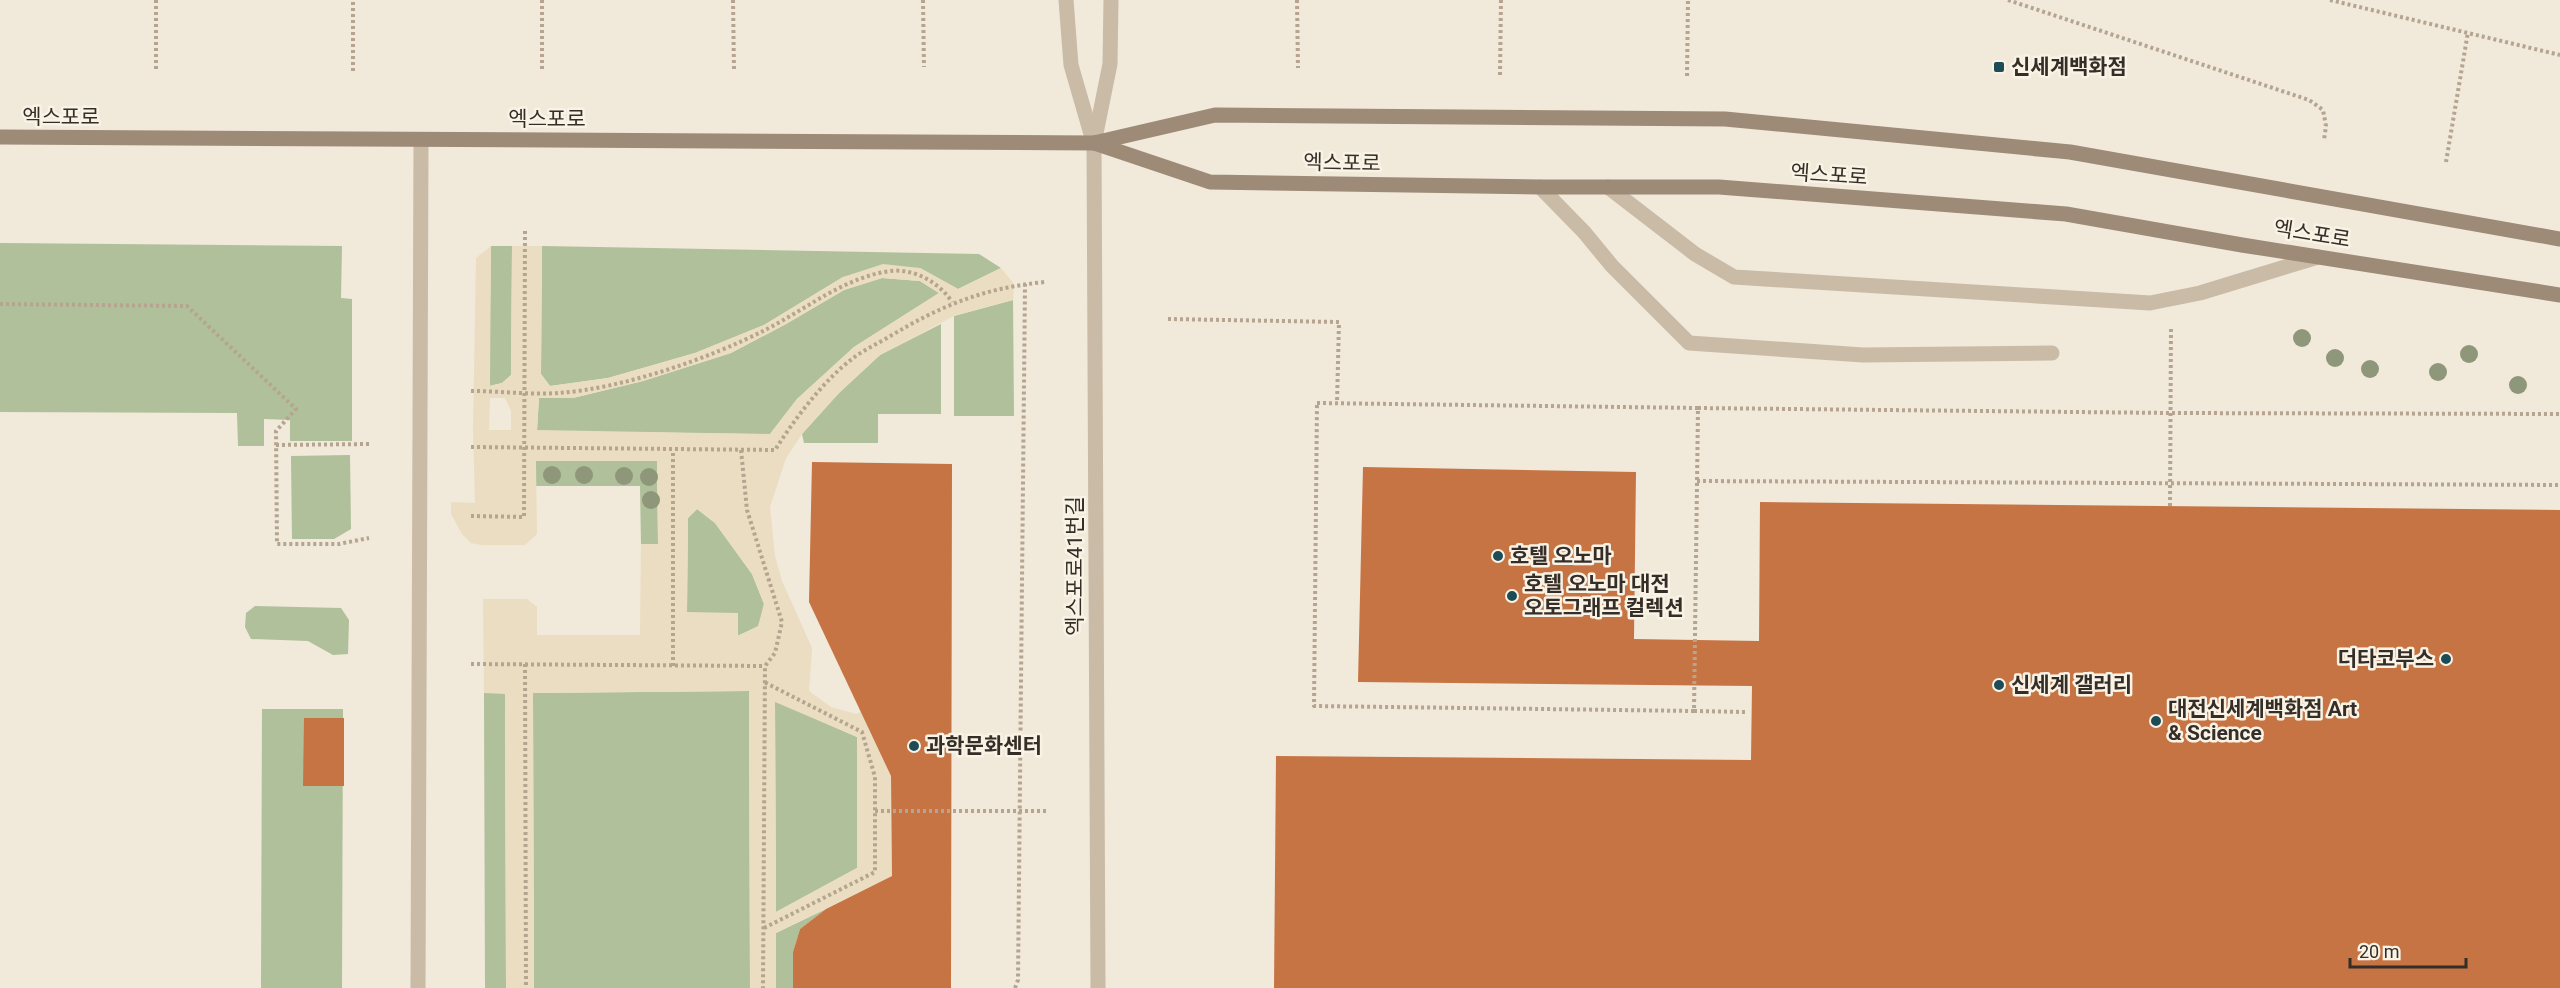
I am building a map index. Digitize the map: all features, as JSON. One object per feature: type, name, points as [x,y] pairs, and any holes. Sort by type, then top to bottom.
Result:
[{"type":"main road","name":"엑스포로","points":[[0,137],[1094,143],[1215,115],[1725,119],[2070,152],[2560,239]]},
{"type":"main road","name":"엑스포로","points":[[1094,143],[1210,182],[1719,187],[2066,214],[2560,295]]},
{"type":"street","points":[[1094,143],[1110,64],[1111,0]]},
{"type":"street","points":[[1066,6],[1071,65],[1094,143]]},
{"type":"street","points":[[418,988],[421,140]]},
{"type":"street","name":"엑스포로41번길","points":[[1094,143],[1098,988]]},
{"type":"street","points":[[1540,187],[1584,232],[1605,259],[1689,343],[1747,349],[1863,355],[2052,352]]},
{"type":"street","points":[[1608,187],[1695,254],[1734,277],[2150,303],[2200,293],[2318,257]]},
{"type":"path","points":[[156,0],[156,70]]},
{"type":"path","points":[[352,71],[353,0]]},
{"type":"path","points":[[542,0],[542,71]]},
{"type":"path","points":[[733,0],[734,69]]},
{"type":"path","points":[[923,0],[924,66]]},
{"type":"path","points":[[1297,0],[1298,68]]},
{"type":"path","points":[[1500,75],[1501,0]]},
{"type":"path","points":[[1687,75],[1688,0]]},
{"type":"path","points":[[2008,0],[2308,100],[2323,110],[2326,126],[2324,140]]},
{"type":"path","points":[[2330,0],[2560,55]]},
{"type":"path","points":[[2446,162],[2468,32]]},
{"type":"path","points":[[471,516],[524,517],[525,230]]},
{"type":"path","points":[[471,391],[556,393],[584,390],[646,375],[709,354],[766,329],[859,277],[893,271],[921,276],[946,292],[952,302]]},
{"type":"path","points":[[471,447],[775,450],[801,412],[851,360],[915,321],[952,302],[1014,284],[1046,282]]},
{"type":"path","points":[[1015,988],[1018,980],[1025,284]]},
{"type":"path","points":[[0,304],[187,306],[296,409],[276,431],[277,544],[339,544],[369,538]]},
{"type":"path","points":[[1168,319],[1339,322],[1336,403]]},
{"type":"path","points":[[2170,506],[2171,328]]},
{"type":"path","points":[[1744,712],[1314,706],[1317,403],[2170,413],[2560,414]]},
{"type":"path","points":[[1694,711],[1698,408]]},
{"type":"path","points":[[276,445],[369,444]]},
{"type":"path","points":[[673,450],[673,666]]},
{"type":"path","points":[[741,450],[747,510],[782,622],[775,653],[765,666],[764,682],[763,988]]},
{"type":"path","points":[[1697,481],[2560,485]]},
{"type":"path","points":[[471,664],[765,666]]},
{"type":"path","points":[[525,664],[526,988]]},
{"type":"path","points":[[764,682],[862,732],[875,777],[875,872],[764,928]]},
{"type":"path","points":[[875,811],[1047,811]]},
{"type":"green space","points":[[0,243],[342,246],[341,298],[352,299],[352,441],[290,441],[290,420],[264,419],[264,446],[238,446],[237,413],[0,412]]},
{"type":"green space","points":[[491,246],[512,246],[511,375],[502,383],[489,386]]},
{"type":"green space","points":[[542,246],[979,254],[1001,268],[958,289],[920,268],[843,277],[764,325],[695,353],[608,378],[550,386],[541,374]]},
{"type":"green space","points":[[882,278],[920,281],[939,293],[854,347],[797,399],[770,434],[537,431],[539,398],[573,398],[643,381],[731,353],[844,290]]},
{"type":"green space","points":[[1013,300],[1014,416],[954,416],[954,316]]},
{"type":"green space","points":[[941,324],[941,414],[878,414],[878,443],[804,443],[802,434],[839,393],[880,355]]},
{"type":"green space","points":[[350,455],[351,529],[334,539],[292,539],[291,456]]},
{"type":"green space","points":[[536,461],[657,461],[658,544],[641,544],[640,486],[536,486]]},
{"type":"green space","points":[[697,509],[715,523],[752,574],[764,604],[759,626],[737,636],[687,612],[688,518]]},
{"type":"green space","points":[[255,606],[341,608],[349,620],[348,654],[333,655],[308,641],[251,639],[245,627],[246,613]]},
{"type":"green space","points":[[749,691],[750,988],[534,988],[533,693]]},
{"type":"green space","points":[[484,693],[505,693],[506,988],[485,988]]},
{"type":"green space","points":[[775,701],[857,737],[857,868],[776,912]]},
{"type":"green space","points":[[262,709],[343,709],[342,988],[261,988]]},
{"type":"green space","points":[[826,909],[800,929],[793,952],[793,988],[776,988],[776,933]]},
{"type":"shaded area","points":[[491,246],[490,386],[502,383],[511,375],[512,246],[542,246],[541,374],[550,386],[608,378],[695,353],[764,325],[843,277],[883,264],[920,268],[958,289],[1001,268],[1014,284],[1013,300],[954,316],[880,355],[839,393],[802,434],[786,458],[770,507],[775,556],[782,581],[812,648],[809,691],[831,707],[856,714],[861,712],[891,776],[892,876],[776,933],[776,988],[750,988],[749,691],[533,693],[534,988],[506,988],[505,694],[484,693],[483,599],[527,599],[537,607],[537,635],[640,635],[641,544],[658,544],[657,461],[536,461],[537,534],[525,545],[482,545],[471,543],[462,534],[451,514],[451,502],[475,503],[473,431],[476,258]],"holes":[[[882,278],[920,281],[939,293],[854,347],[797,399],[770,434],[537,430],[539,398],[573,398],[643,381],[731,353],[844,290]],[[490,398],[505,398],[511,411],[511,430],[489,430]],[[697,509],[715,523],[752,574],[764,604],[758,626],[738,636],[738,613],[687,612],[688,518]],[[775,702],[857,737],[857,868],[776,912]]]},
{"type":"building","name":"과학문화센터","points":[[812,462],[952,464],[951,988],[793,988],[793,952],[800,929],[826,909],[892,876],[891,776],[809,602]]},
{"type":"building","name":"대전신세계백화점 Art & Science","points":[[1363,467],[1636,472],[1634,639],[1759,641],[1760,502],[2560,510],[2560,988],[1274,988],[1276,756],[1751,760],[1752,686],[1358,682]]},
{"type":"building","points":[[304,718],[344,718],[344,786],[303,786]]},
{"type":"place","name":"신세계백화점","points":[[1999,67]]},
{"type":"place","name":"호텔 오노마","points":[[1498,556]]},
{"type":"place","name":"호텔 오노마 대전 오토그래프 컬렉션","points":[[1512,596]]},
{"type":"place","name":"더타코부스","points":[[2446,659]]},
{"type":"place","name":"신세계 갤러리","points":[[1999,685]]},
{"type":"place","name":"대전신세계백화점 Art & Science","points":[[2156,721]]},
{"type":"place","name":"과학문화센터","points":[[914,746]]}]
